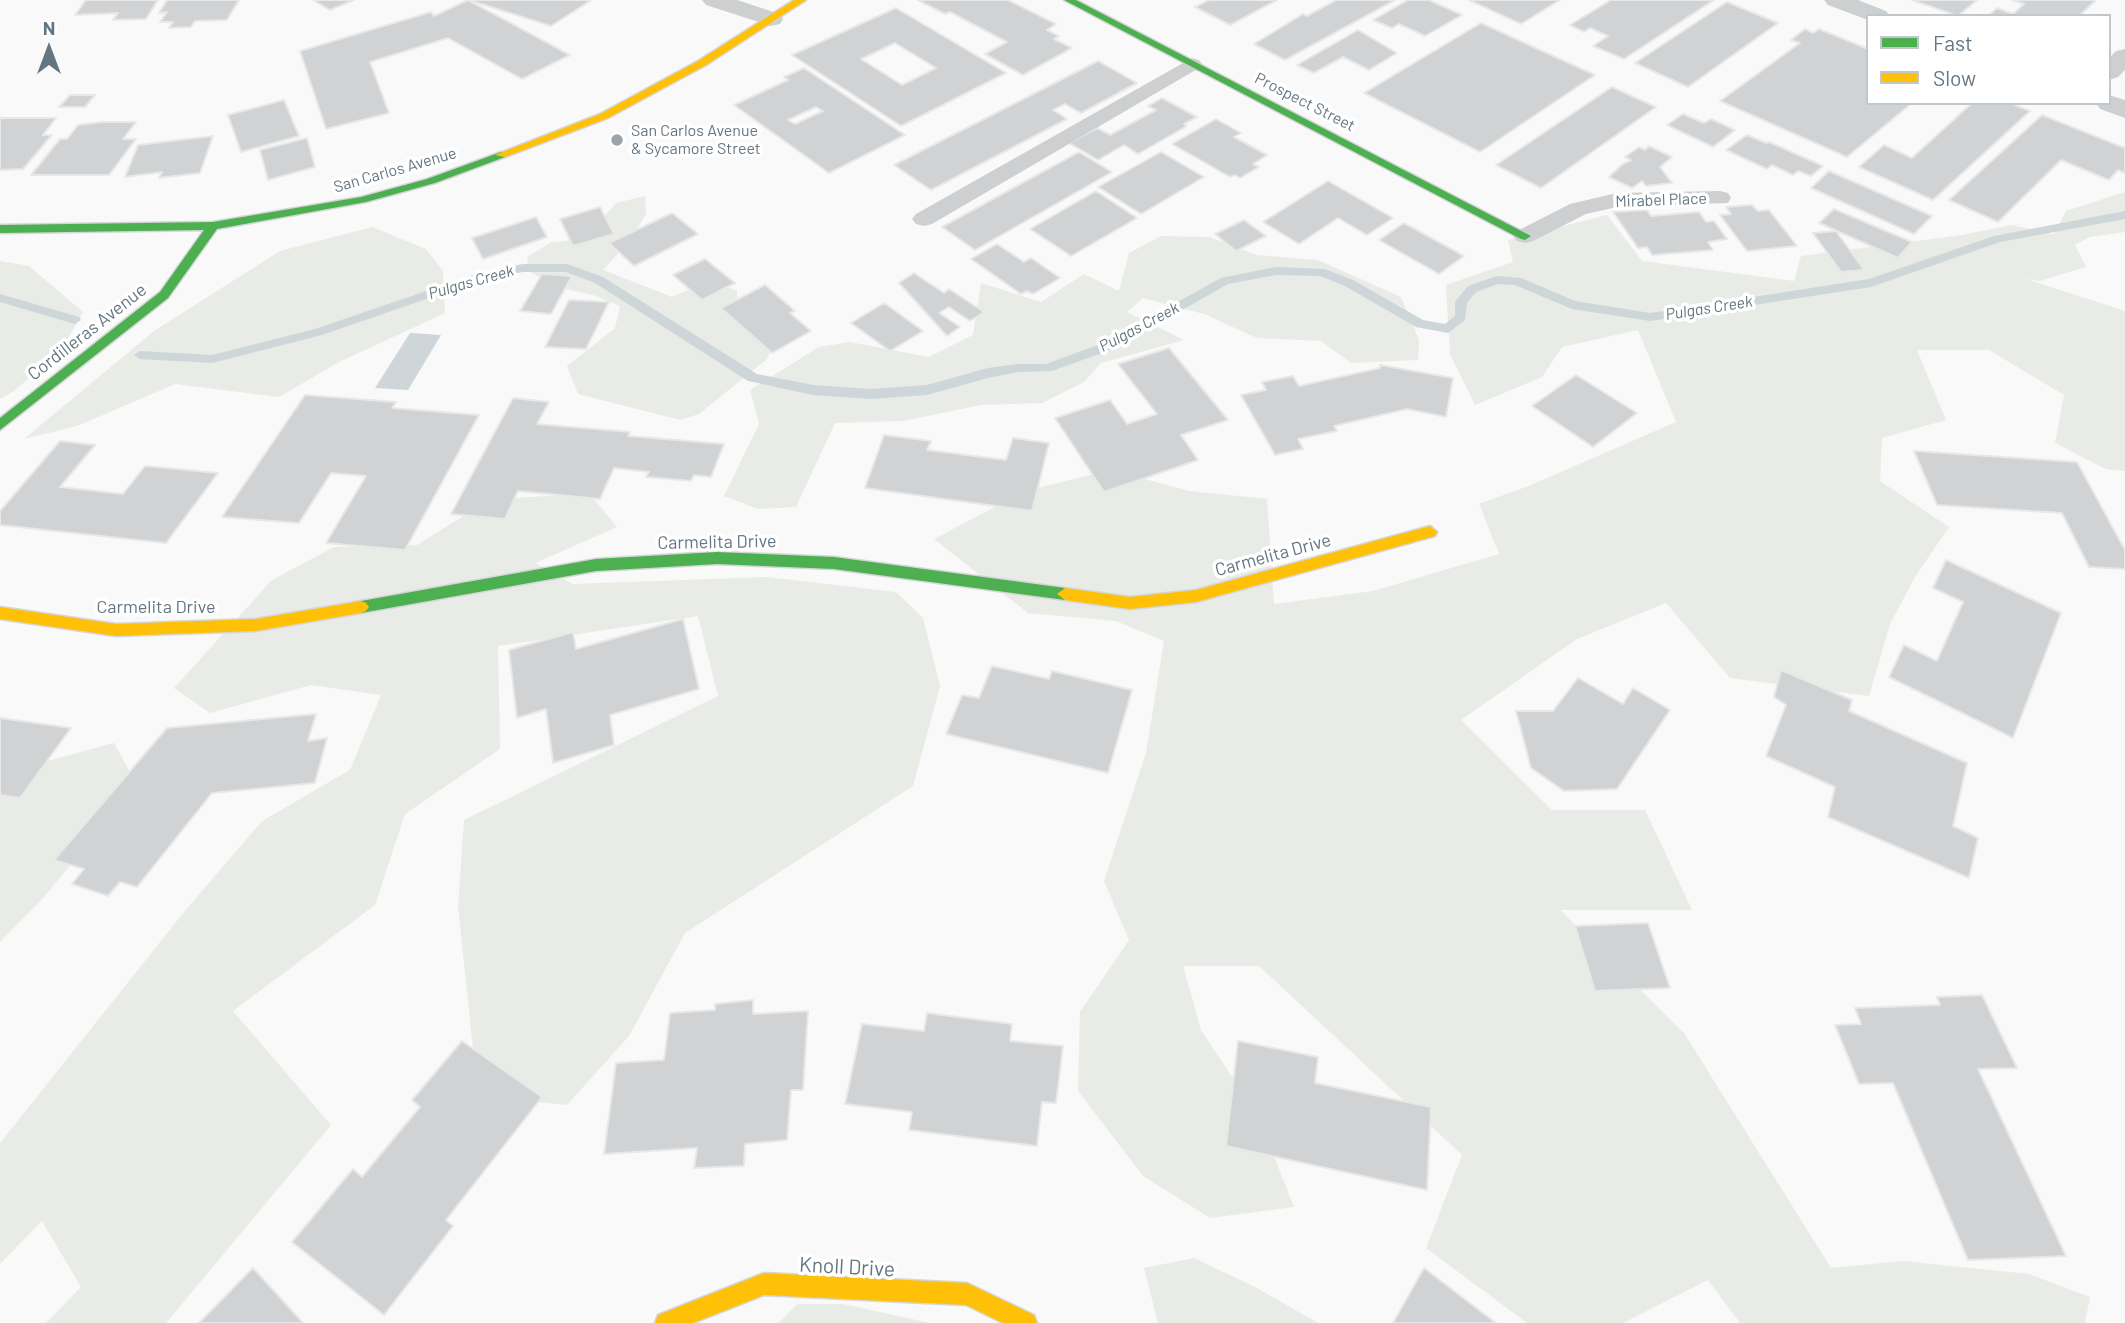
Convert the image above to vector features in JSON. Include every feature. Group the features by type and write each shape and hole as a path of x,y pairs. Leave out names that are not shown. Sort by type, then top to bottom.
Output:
{"street":[{"path":"714,0 771,19"},
{"name":"San Carlos Avenue","path":"0,229 213,226 302,212 431,181 604,116 702,63 801,0"},
{"name":"Prospect Street","path":"1069,0 1525,236"},
{"path":"1836,0 1873,14"},
{"path":"2111,70 2125,56"},
{"name":"Cordilleras Avenue","path":"0,425 164,295 195,256 213,226"},
{"name":"Carmelita Drive","path":"0,613 116,629 256,625 596,565 717,558 834,563 1130,603 1196,596 1430,532"},
{"name":"Knoll Drive","path":"666,1323 764,1284 967,1294 1026,1323"}],"lane":[{"path":"924,219 1192,64"},
{"name":"Mirabel Place","path":"1525,236 1578,209 1617,200 1720,198"}],"shaded area":[{"path":"2125,192 2125,232 2090,237 2075,245 2086,267 2040,281 2026,279 2125,311 2125,471 2106,469 2055,443 2064,395 1989,350 1917,350 1946,420 1882,438 1880,481 1949,527 1915,577 1890,624 1869,696 1730,678 1666,603 1577,639 1461,720 1552,810 1645,810 1692,910 1560,910 1684,1033 1831,1268 1903,1261 2029,1274 2090,1297 2085,1323 1740,1323 1708,1280 1623,1323 1527,1323 1426,1248 1462,1155 1259,966 1183,966 1201,1030 1258,1116 1294,1207 1210,1218 1143,1176 1078,1091 1080,1012 1129,940 1104,881 1146,753 1164,641 1116,621 1028,613 934,539 1025,491 1111,470 1189,491 1267,499 1274,604 1373,591 1499,554 1479,504 1531,485 1676,422 1638,330 1562,347 1542,377 1475,405 1450,354 1446,285 1513,262 1508,240 1607,215 1642,261 1794,281 1801,256 1962,235 2011,225 2054,234 2066,211"},
{"path":"645,196 646,214 627,244 603,270 672,297 711,280 737,291 738,314 776,339 767,359 699,414 680,420 578,394 567,366 615,328 620,306 593,295 556,287 529,271 527,257 552,242 584,239 616,203"},
{"path":"372,227 426,249 443,271 445,313 339,362 279,397 175,384 77,426 24,439 154,331 280,251"},
{"path":"1161,236 1209,237 1256,255 1318,260 1401,297 1419,340 1418,360 1351,363 1321,341 1257,338 1204,314 1143,298 1127,312 1184,340 1101,363 1084,382 1042,403 981,405 903,421 835,423 796,507 758,509 724,496 759,424 750,390 819,347 850,342 929,357 973,335 981,283 1041,302 1084,274 1119,291 1129,253"},
{"path":"0,261 29,266 83,312 62,349 14,391 0,399"},
{"path":"410,333 441,335 408,390 375,388"},
{"path":"589,493 617,527 535,563 573,584 767,577 896,592 923,618 940,686 913,786 685,933 629,1036 567,1105 478,1096 458,906 464,820 718,696 698,616 498,646 500,749 405,814 375,905 233,1011 331,1125 166,1323 46,1323 81,1287 42,1221 0,1264 0,1143 184,912 262,821 350,770 381,695 311,685 210,713 174,688 272,580 334,547 417,545 489,500"},
{"path":"114,743 137,785 44,897 0,942 0,770 29,766"},
{"path":"1194,1258 1255,1287 1318,1323 1158,1323 1144,1268"},
{"path":"797,1304 843,1304 930,1323 779,1323"}],"building":[{"path":"86,0 158,0 146,19 113,20 118,13 75,15"},
{"path":"167,0 239,0 227,20 195,21 191,27 169,28 173,22 160,22 167,12 159,13"},
{"path":"313,0 354,0 330,10"},
{"path":"468,0 570,55 522,79 448,38 370,62 389,113 326,129 300,51 431,12 434,16"},
{"path":"469,0 586,0 590,1 551,26"},
{"path":"918,0 1008,0 1056,24 1047,30 1059,36 1054,39 1072,48 1023,75 985,54 1007,42 950,12 945,14"},
{"path":"1209,0 1277,0 1230,25 1195,7"},
{"path":"1336,0 1395,0 1285,60 1254,44 1303,14 1307,16"},
{"path":"1408,0 1429,0 1462,15 1425,36 1399,24 1392,28 1373,20"},
{"path":"1469,0 1560,0 1521,24"},
{"path":"1611,0 1714,0 1624,59 1593,46 1608,36 1590,28 1584,32 1570,25"},
{"path":"1912,0 1977,0 1960,14 1952,14"},
{"path":"2012,0 2095,1 2081,14 2013,14 2024,4"},
{"path":"1727,2 1778,23 1688,87 1635,63"},
{"path":"896,8 1006,73 901,126 792,55","holes":["895,43 936,68 902,85 861,59"]},
{"path":"1997,8 2013,14 1990,14"},
{"path":"1481,23 1595,75 1480,152 1364,93"},
{"path":"1805,29 1813,33 1819,29 1866,48 1866,105 1910,105 1847,157 1720,101 1800,43 1791,40"},
{"path":"1358,30 1397,53 1369,70 1343,57 1314,73 1297,65"},
{"path":"1098,61 1137,83 1081,113 1065,104 1053,110 1067,119 931,190 894,165"},
{"path":"804,68 905,135 829,173 734,105 788,80 784,77","holes":["816,107 823,111 795,124 788,120"]},
{"path":"1612,87 1656,107 1541,188 1496,165"},
{"path":"70,95 95,95 85,107 59,107"},
{"path":"1162,98 1197,117 1184,124 1187,126 1138,154 1124,145 1098,160 1069,143 1097,128 1110,135 1156,110 1148,106"},
{"path":"284,100 299,136 241,152 228,115"},
{"path":"1970,105 2015,105 2030,111 1933,200 1859,167 1884,145 1912,158"},
{"path":"1683,114 1704,123 1711,119 1735,130 1713,147 1667,125"},
{"path":"2042,115 2125,148 2125,173 2118,170 2109,180 2061,160 1998,222 1949,200"},
{"path":"0,118 56,118 43,135 52,135 23,169 0,170"},
{"path":"1216,119 1241,133 1234,137 1267,155 1253,164 1259,167 1240,178 1235,175 1230,177 1172,144"},
{"path":"136,122 123,139 136,139 109,175 31,175 60,139 67,139 78,125"},
{"path":"1747,135 1823,166 1811,176 1798,171 1793,175 1772,165 1767,169 1726,150"},
{"path":"213,136 200,173 159,178 162,172 125,177 138,145"},
{"path":"307,138 315,167 268,180 260,150"},
{"path":"1649,146 1672,157 1660,167 1672,183 1646,186 1642,181 1632,188 1609,177 1631,160 1625,157 1639,147 1645,150"},
{"path":"1079,152 1112,172 975,250 942,227"},
{"path":"1161,152 1204,177 1141,214 1098,187"},
{"path":"1829,171 1932,216 1914,234 1811,188"},
{"path":"1328,181 1393,218 1367,235 1338,218 1299,244 1263,222"},
{"path":"1096,191 1137,218 1071,256 1030,229"},
{"path":"1752,205 1758,211 1769,210 1797,246 1747,251 1720,215 1731,214 1726,207"},
{"path":"600,207 614,234 573,246 560,219"},
{"path":"1834,209 1912,242 1898,258 1819,223"},
{"path":"1647,210 1651,216 1699,212 1706,222 1714,221 1727,239 1708,242 1713,250 1652,255 1647,247 1638,248 1613,212"},
{"path":"672,213 698,234 634,266 609,243"},
{"path":"536,217 547,237 483,259 472,238"},
{"path":"1244,220 1266,236 1236,251 1215,234"},
{"path":"1404,223 1464,256 1439,274 1379,240"},
{"path":"1836,231 1864,270 1841,272 1813,233"},
{"path":"997,244 1024,262 1031,258 1060,278 1033,294 1027,291 1021,294 971,259"},
{"path":"705,259 735,283 702,300 673,275"},
{"path":"914,273 944,293 949,289 984,312 970,321 949,307 939,313 960,327 947,336 899,283"},
{"path":"542,274 572,276 551,314 520,311"},
{"path":"765,285 795,311 790,313 811,331 772,353 721,308"},
{"path":"569,300 609,302 586,349 545,347"},
{"path":"884,303 923,331 890,351 851,323"},
{"path":"1169,348 1228,420 1181,435 1198,460 1104,492 1055,418 1110,400 1127,424 1157,414 1118,364"},
{"path":"1380,365 1453,378 1446,417 1407,409 1334,426 1337,431 1298,439 1303,449 1275,455 1241,395 1266,390 1262,382 1293,376 1299,386 1380,368"},
{"path":"1576,375 1637,413 1593,447 1532,406"},
{"path":"305,395 396,402 392,408 479,415 405,550 326,543 366,476 331,473 299,523 222,517"},
{"path":"513,398 549,402 537,424 630,432 628,436 724,444 711,477 694,475 691,481 646,477 649,472 614,468 600,499 518,491 505,519 451,514"},
{"path":"884,435 931,441 927,450 1006,460 1013,438 1049,443 1032,511 865,488"},
{"path":"60,441 95,445 60,487 123,494 145,466 218,473 166,543 0,525 0,511"},
{"path":"1914,451 2077,462 2125,550 2125,569 2089,567 2062,513 1937,505"},
{"path":"1946,560 2061,613 2013,738 1889,677 1904,645 1937,661 1963,602 1933,588"},
{"path":"683,619 699,689 610,715 614,745 553,763 546,709 517,718 509,650 573,632 576,649"},
{"path":"992,666 1049,679 1052,671 1132,690 1108,773 946,734 962,695 979,698"},
{"path":"1781,670 1852,700 1849,711 1967,763 1953,826 1978,838 1969,878 1828,817 1835,787 1766,756 1786,705 1774,697"},
{"path":"1578,678 1623,704 1633,688 1670,710 1617,789 1564,791 1531,768 1516,711 1553,711"},
{"path":"316,714 308,741 327,738 315,783 212,793 137,887 120,882 108,896 72,884 84,869 54,860 167,728"},
{"path":"0,718 71,728 20,798 0,795"},
{"path":"1648,923 1670,988 1595,991 1575,926"},
{"path":"1982,995 2017,1068 1978,1069 2066,1256 1968,1260 1893,1083 1859,1084 1835,1025 1861,1024 1855,1008 1940,1005 1937,997"},
{"path":"753,1000 753,1014 808,1011 803,1090 791,1090 787,1140 745,1144 744,1166 694,1168 697,1148 604,1154 616,1063 664,1060 670,1013 715,1010 715,1004"},
{"path":"927,1013 1012,1024 1010,1041 1063,1046 1056,1103 1042,1102 1037,1146 909,1130 912,1112 845,1104 862,1024 924,1031"},
{"path":"462,1041 542,1097 446,1220 453,1226 384,1315 292,1242 353,1169 362,1177 420,1107 412,1100"},
{"path":"1238,1041 1318,1057 1315,1083 1431,1107 1427,1190 1226,1146"},
{"path":"253,1268 303,1323 199,1323"},
{"path":"1424,1268 1496,1323 1393,1323"}],"waterway":[{"name":"Pulgas Creek","path":"140,355 212,359 318,332 479,277 523,268 567,268 599,280 753,378 813,390 871,394 927,390 988,373 1018,368 1047,368 1108,346 1225,281 1276,271 1321,272 1349,283 1420,324 1448,329 1461,317 1461,302 1472,289 1497,280 1517,281 1572,305 1650,317 1871,283 1998,239 2125,215"},
{"name":"Pulgas Creek","path":"0,298 75,320"}],"traffic: fast":[{"path":"1069,0 1525,236"},
{"path":"0,229 213,226 362,200 431,181 501,155"},
{"path":"0,425 164,295 213,226"},
{"path":"361,607 596,565 717,558 834,563 1065,594"}],"traffic: slow":[{"path":"501,155 604,116 702,63 801,0"},
{"path":"1065,594 1130,603 1196,596 1430,532"},
{"path":"0,613 116,630 256,625 361,607"},
{"path":"666,1323 764,1284 967,1294 1026,1323"}],"place":[{"name":"San Carlos Avenue & Sycamore Street","path":"617,140"}]}
